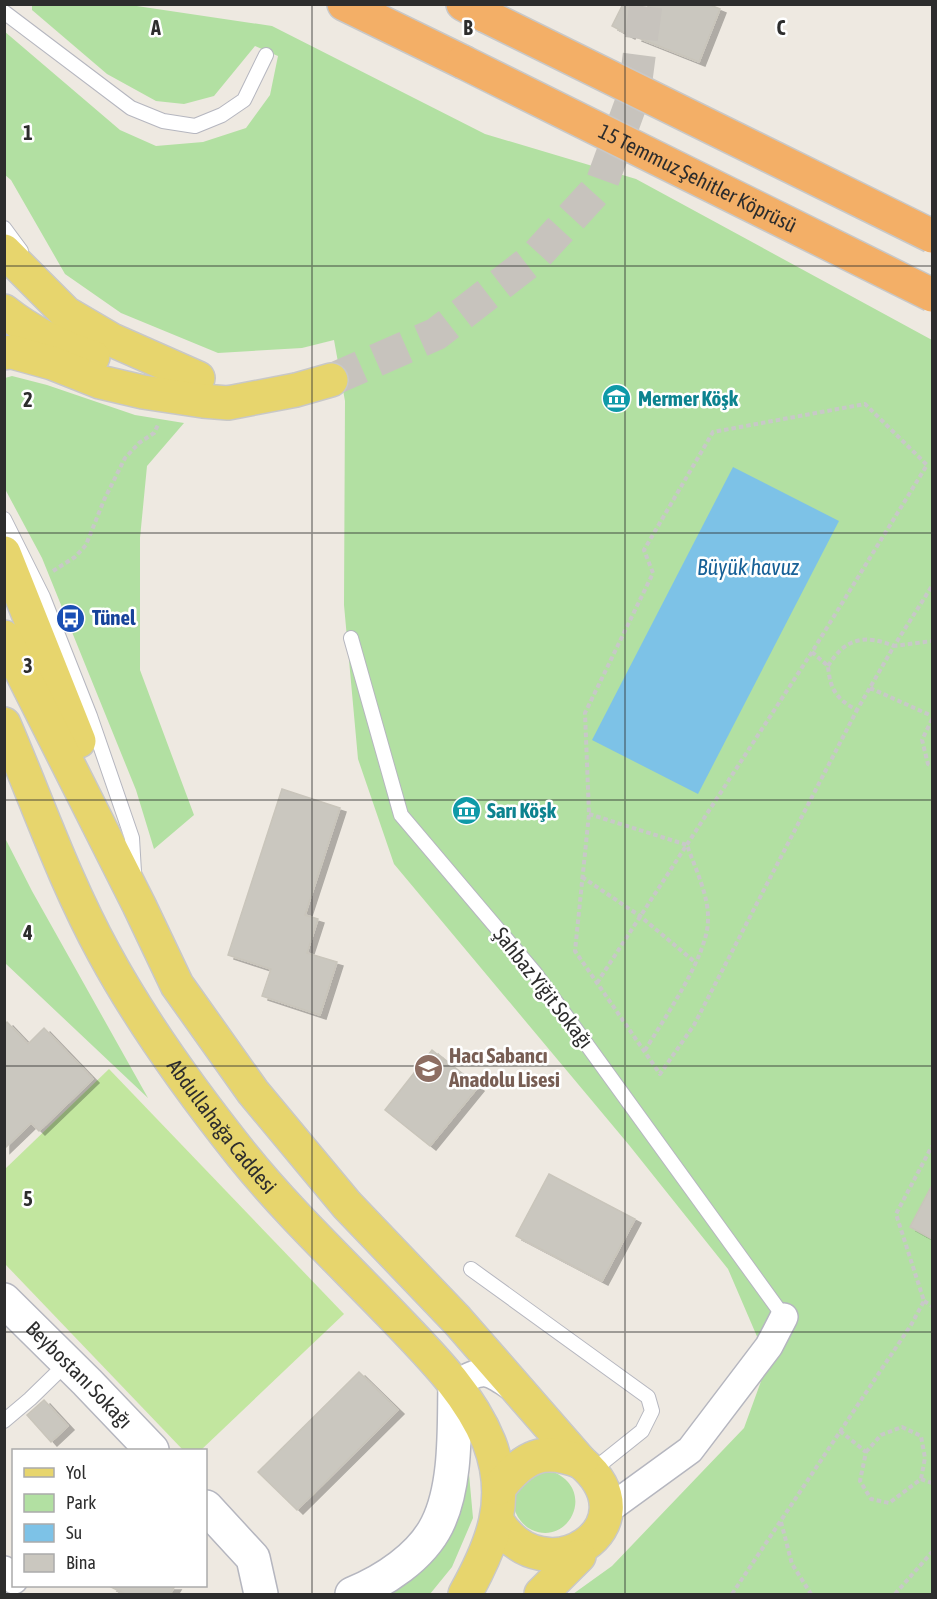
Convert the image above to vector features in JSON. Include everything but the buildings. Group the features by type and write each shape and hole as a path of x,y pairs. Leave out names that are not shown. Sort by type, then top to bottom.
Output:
{"highway":[{"name":"15 Temmuz Şehitler Köprüsü","path":"344,4 933,296"},
{"path":"475,10 933,236"}],"main road":[{"path":"4,251 66,313 192,388"},
{"path":"4,311 19,323 79,353 192,388"},
{"path":"4,353 12,352 52,363 100,382 143,392 192,388 296,390 332,380"},
{"path":"4,553 118,839 133,885"},
{"name":"Abdullahağa Caddesi","path":"4,637 133,885 177,985 253,1092 347,1205 457,1320 581,1461"},
{"name":"Abdullahağa Caddesi","path":"4,724 65,870 103,951 142,1020 243,1156 455,1384 471,1407 489,1441 499,1488"},
{"path":"4,763 42,814"},
{"path":"465,1594 490,1545 497,1521 499,1488 513,1470 528,1460 545,1454 564,1455 581,1461 601,1483 606,1511 603,1528 593,1544 541,1594"},
{"path":"497,1521 505,1536 516,1549 530,1558 547,1563 563,1562 579,1556"}],"street":[{"name":"Beybostanı Sokağı","path":"4,1300 151,1449"},
{"path":"606,1511 690,1449 769,1346 784,1317"},
{"path":"352,1594 378,1581 403,1564 421,1546 436,1525 447,1495 454,1440 455,1384 475,1373 492,1373 523,1395"},
{"path":"207,1508 253,1558 261,1594"}],"lane":[{"path":"11,4 9,16 131,108 163,121 195,126 222,115 244,100 266,55"},
{"path":"4,228 66,313"},
{"path":"4,519 35,581 90,716 132,838 133,885"},
{"name":"Şahbaz Yiğit Sokağı","path":"351,638 402,815 535,973 784,1317"},
{"path":"471,1269 648,1397 652,1411 642,1431 581,1461"},
{"path":"4,1421 67,1363"}],"path":[{"path":"35,581 67,563 82,551 90,539 104,500 125,458 139,443 154,433 162,416 192,388"},
{"path":"933,470 865,404 713,432 644,550 653,573 585,713 589,814 575,951 660,1074 694,1025 857,710 894,646 933,586"},
{"path":"597,983 812,652 927,465"},
{"path":"857,710 842,701 830,683 828,666 836,654 858,639 878,639 894,646 933,641"},
{"path":"812,652 828,666"},
{"path":"870,688 933,717 922,740 928,764 933,766"},
{"path":"589,814 687,845"},
{"path":"644,1052 701,953 708,921 705,898 687,845"},
{"path":"582,877 640,916 696,963"},
{"path":"933,1146 896,1214 924,1301 933,1306"},
{"path":"732,1594 911,1325 924,1301"},
{"path":"902,1426 921,1436 925,1458 921,1479 889,1503 871,1499 860,1481 866,1452 881,1436 902,1426"},
{"path":"840,1431 866,1452"},
{"path":"921,1479 933,1483"},
{"path":"781,1521 792,1564 811,1594"},
{"path":"895,1594 933,1552"}],"green space":[{"path":"32,5 130,5 272,26 485,134 636,179 932,340 932,1594 573,1594 612,1566 744,1428 768,1362 728,1269 629,1145 394,864 358,759 344,605 345,401 334,340 302,348 218,353 121,313 65,274 11,180 5,175 4,31 120,130 156,146 203,142 246,128 270,95 278,56 255,46 214,96 184,104 156,101 107,74 32,10"},
{"path":"12,376 47,385 135,415 184,423 147,466 140,538 140,670 194,815 154,849 136,790 42,558 5,489 5,378"},
{"path":"4,836 32,891 148,1098 5,963"},
{"path":"109,1069 344,1314 202,1449 182,1449 5,1264 5,1169"},
{"path":"468,1463 473,1518 452,1567 430,1594 382,1594"},
{"path":"548,1470 564,1478 572,1489 575,1500 573,1512 567,1523 558,1530 546,1533 532,1530 521,1522 514,1509 512,1495 518,1483"}],"water":[{"name":"Büyük havuz","path":"733,467 839,521 698,794 592,740"}],"tunnel":[{"path":"331,380 436,334 533,259 601,185 634,95 646,4"}],"place":[{"name":"Mermer Köşk","path":"617,399"},
{"name":"Tünel","path":"71,618"},
{"name":"Sarı Köşk","path":"466,811"},
{"name":"Hacı Sabancı Anadolu Lisesi","path":"428,1068"}]}
